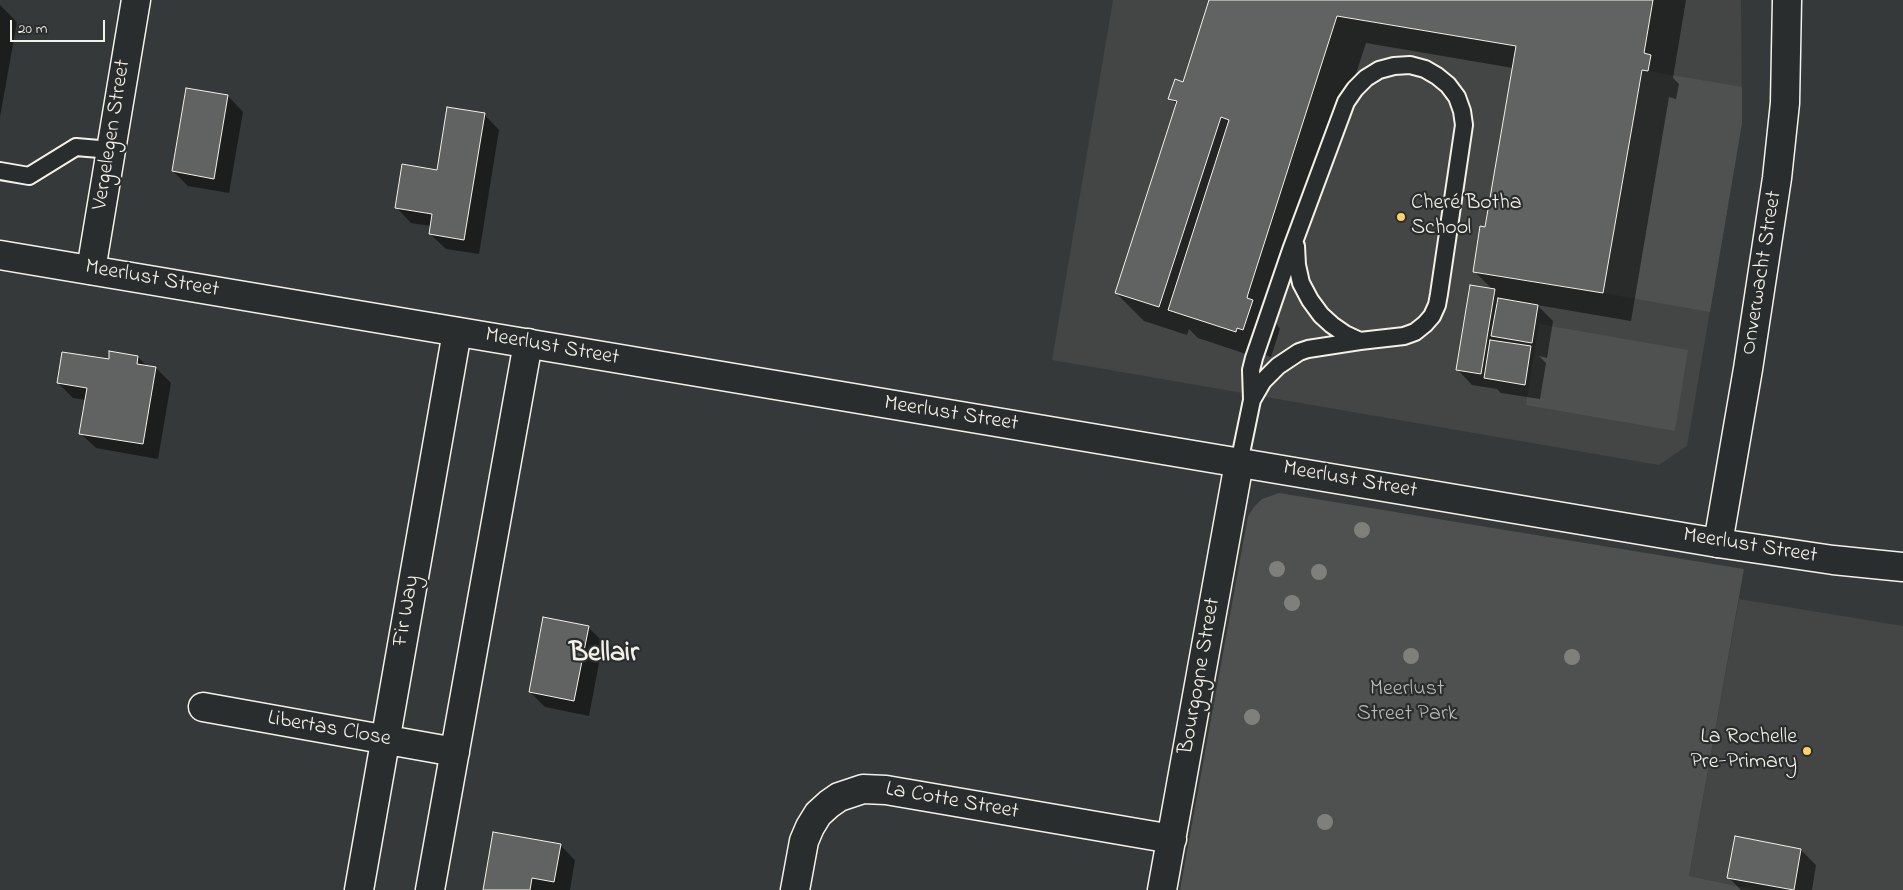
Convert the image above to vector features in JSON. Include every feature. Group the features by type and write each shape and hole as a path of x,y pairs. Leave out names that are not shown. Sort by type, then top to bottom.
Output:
{"street":[{"name":"Vergelegen Street","path":"91,270 136,0"},
{"name":"Onverwacht Street","path":"1718,543 1752,350 1778,178 1785,102 1787,0"},
{"name":"Meerlust Street","path":"0,255 1718,543 1833,560 1903,567"},
{"name":"Fir Way","path":"359,890 457,332"},
{"path":"430,890 528,343"},
{"name":"Bourgogne Street","path":"1162,890 1239,463"},
{"name":"Libertas Close","path":"203,707 455,752"},
{"name":"La Cotte Street","path":"795,890 804,842 818,814 839,797 862,789 886,790 1172,839"}],"lane":[{"path":"1239,463 1252,400 1254,358 1299,228 1346,102 1366,78 1379,70 1394,66 1410,65 1438,76 1457,97 1464,125 1437,305 1425,324 1404,336 1360,340 1308,349 1292,356 1278,366 1263,381 1252,400"},
{"path":"0,171 28,176 76,147 111,150"},
{"path":"1299,228 1296,247 1297,265 1301,283 1310,300 1321,315 1332,325 1345,334 1360,340"}],"shaded area":[{"name":"Cheré Botha School","path":"1113,0 1741,0 1742,123 1687,446 1659,465 1052,360"},
{"name":"La Rochelle Pre-Primary","path":"1739,599 1903,626 1903,890 1756,890 1689,876"}],"green space":[{"path":"1642,70 1742,87 1742,123 1710,312 1603,293"},
{"path":"1539,324 1688,350 1675,431 1526,405"},
{"name":"Meerlust Street Park","path":"1279,493 1744,569 1689,876 1756,890 1180,890 1248,516 1262,499"}],"building":[{"path":"1209,0 1653,0 1644,53 1651,55 1648,71 1642,70 1603,293 1473,272 1480,226 1485,227 1516,46 1337,16 1248,294 1247,298 1253,300 1243,330 1237,328 1236,332 1168,310 1229,120 1221,117 1159,307 1115,293 1177,101 1168,99 1175,79 1183,82"},
{"path":"186,88 228,95 214,179 172,171"},
{"path":"447,107 485,113 464,240 429,234 432,214 395,208 402,164 437,170"},
{"path":"1470,285 1495,289 1481,374 1456,370"},
{"path":"1498,298 1538,305 1532,343 1491,336"},
{"path":"1490,340 1531,346 1525,385 1484,378"},
{"path":"109,351 138,356 137,364 156,367 143,444 79,434 87,388 57,383 62,352 109,359"},
{"path":"543,617 589,626 574,701 529,692"},
{"path":"493,832 561,844 554,882 532,878 530,890 483,890"},
{"path":"1735,836 1801,849 1794,890 1727,878"}],"place":[{"name":"Cheré Botha School","path":"1401,217"},
{"name":"La Rochelle Pre-Primary","path":"1807,751"}],"district":[{"name":"Bellair","path":"604,655"}]}
